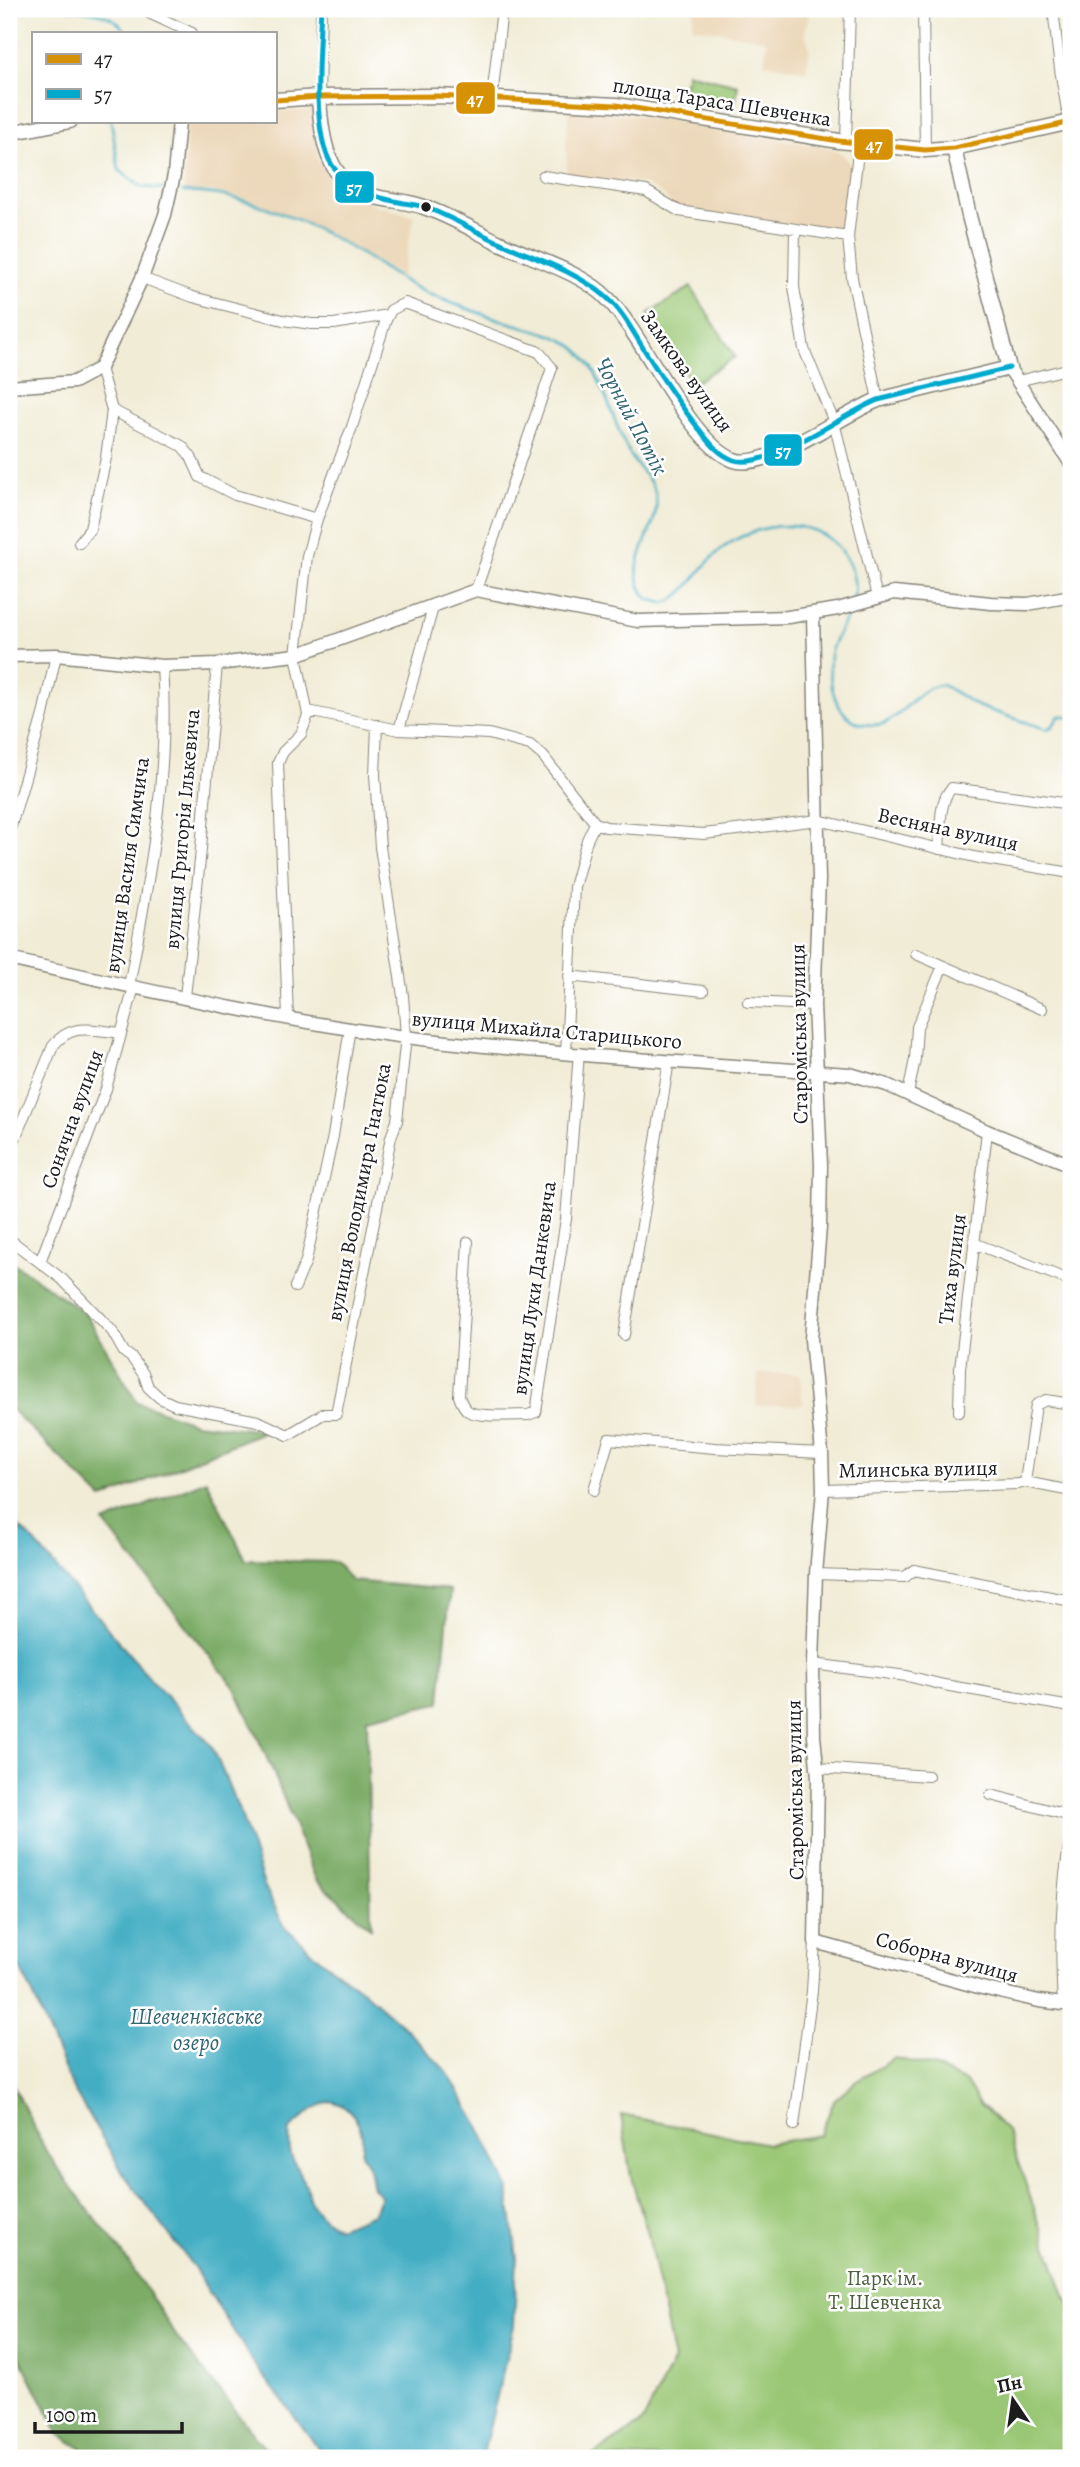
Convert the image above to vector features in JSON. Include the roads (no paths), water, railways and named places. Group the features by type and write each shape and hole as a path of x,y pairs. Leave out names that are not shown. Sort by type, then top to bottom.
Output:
{"main road":[{"name":"площа Тараса Шевченка","path":"276,100 437,96 628,106 852,143 925,149 954,148 1070,122"},
{"name":"Замкова вулиця","path":"319,97 321,135 327,157 351,186 368,195 422,206 573,275 606,296 627,322 677,401 697,427 714,448 734,460 748,462 765,459 878,400 1009,368"},
{"path":"9,133 65,122"},
{"path":"954,148 1009,368"}],"street":[{"path":"141,9 190,32"},
{"path":"319,97 321,9"},
{"path":"492,98 502,9"},
{"path":"850,9 852,143 848,237 852,278 878,400"},
{"path":"923,9 925,149"},
{"path":"1053,9 1070,122"},
{"path":"9,387 74,383 100,368 142,278 170,200 179,122"},
{"path":"543,176 646,191 679,211 848,237"},
{"path":"795,229 794,287 804,349 834,422 877,597"},
{"path":"142,278 192,297 283,320 334,324 388,315"},
{"path":"288,1017 278,763 283,752 301,734 307,720 308,711 296,655 305,565 317,519 352,427 388,315 393,308 405,303 538,352 552,368 476,590"},
{"path":"79,543 90,529 95,512 112,410 100,368"},
{"path":"1009,368 1071,464"},
{"path":"1018,381 1071,368"},
{"path":"112,410 182,446 191,457 200,477 235,495 317,519"},
{"path":"9,656 57,655 162,666 217,664 296,655 476,590 638,621 788,617 838,609 894,593 1028,604 1071,596"},
{"path":"399,730 435,604"},
{"name":"Староміська вулиця","path":"794,2125 812,1991 815,1942 818,1768 814,1736 813,1664 816,1574 823,1490 811,1339 820,1227 821,1165 814,1005 819,880 813,614"},
{"path":"9,833 43,715 57,655"},
{"name":"вулиця Григорія Ількевича","path":"185,997 217,664"},
{"name":"вулиця Василя Симчича","path":"132,987 159,798 164,738 162,666"},
{"path":"308,711 399,730 489,734 530,746 543,756 595,823 617,828 691,834 738,831 818,820"},
{"name":"вулиця Володимира Гнатюка","path":"40,1262 62,1279 112,1331 124,1352 144,1375 148,1387 160,1398 175,1405 258,1421 288,1435 323,1414 336,1414 391,1137 397,1121 407,1036 380,847 375,775 377,725"},
{"path":"939,849 944,801 952,788 1071,804"},
{"name":"Весняна вулиця","path":"818,820 979,858 1071,873"},
{"name":"вулиця Луки Данкевича","path":"468,1242 459,1396 466,1410 475,1414 528,1415 536,1412 566,1219 573,1053 569,975 574,887 587,839 595,823"},
{"path":"916,954 1042,1009"},
{"name":"вулиця Михайла Старицького","path":"9,959 132,987 288,1017 407,1036 573,1053 858,1076 878,1081 986,1131 1071,1165"},
{"path":"908,1094 915,1059 916,1030 943,966"},
{"path":"569,975 703,991"},
{"name":"Сонячна вулиця","path":"40,1262 106,1089 119,1048 132,987"},
{"path":"748,1002 814,1005"},
{"path":"295,1287 306,1261 330,1149 350,1028"},
{"path":"9,1153 53,1046 61,1035 73,1030 121,1033"},
{"path":"624,1335 669,1061"},
{"name":"Тиха вулиця","path":"959,1412 960,1369 976,1244 986,1131"},
{"path":"9,1239 40,1262"},
{"path":"976,1244 1071,1281"},
{"name":"Млинська вулиця","path":"823,1490 1009,1486 1025,1482 1036,1405 1046,1400 1071,1404"},
{"path":"594,1490 609,1439 822,1453"},
{"path":"1025,1482 1071,1491"},
{"path":"816,1574 905,1577 914,1570 1071,1601"},
{"path":"813,1664 907,1676 1071,1707"},
{"path":"818,1768 929,1776"},
{"path":"991,1795 1071,1816"},
{"path":"1067,2004 1061,1936 1064,1874 1071,1835"},
{"name":"Соборна вулиця","path":"815,1942 982,1988 1067,2004"}],"water":[{"name":"Шевченківське озеро","path":"9,1518 32,1539 151,1680 212,1746 241,1815 264,1885 284,1926 322,1961 363,1991 402,2025 447,2072 479,2126 508,2188 517,2258 514,2326 482,2458 326,2458 253,2362 192,2265 125,2176 73,2089 31,1990 9,1948","holes":["331,2101 347,2108 357,2121 362,2136 361,2153 369,2168 373,2188 381,2196 373,2214 338,2228 322,2217 310,2201 306,2185 292,2159 289,2139 290,2129 314,2108"]}],"waterway":[{"name":"Чорний Потік","path":"69,9 109,17 122,26 125,32"},
{"name":"Чорний Потік","path":"111,122 119,170 141,187 163,189"},
{"name":"Чорний Потік","path":"183,192 230,197 276,211 320,230 420,290 467,309 553,335 578,350 595,372 632,458 654,489 654,517 637,571 640,585 648,599 663,603 671,601 684,591 716,554 743,536 777,526 794,526 825,536 838,547 852,572 855,586 853,602"},
{"name":"Чорний Потік","path":"849,611 830,656 830,677 839,706 853,720 869,725 885,723 926,690 943,685 977,706 1046,729 1052,727 1059,716 1071,719"}],"park label":[{"name":"Парк ім. Т. Шевченка","path":"885,2290"}]}
